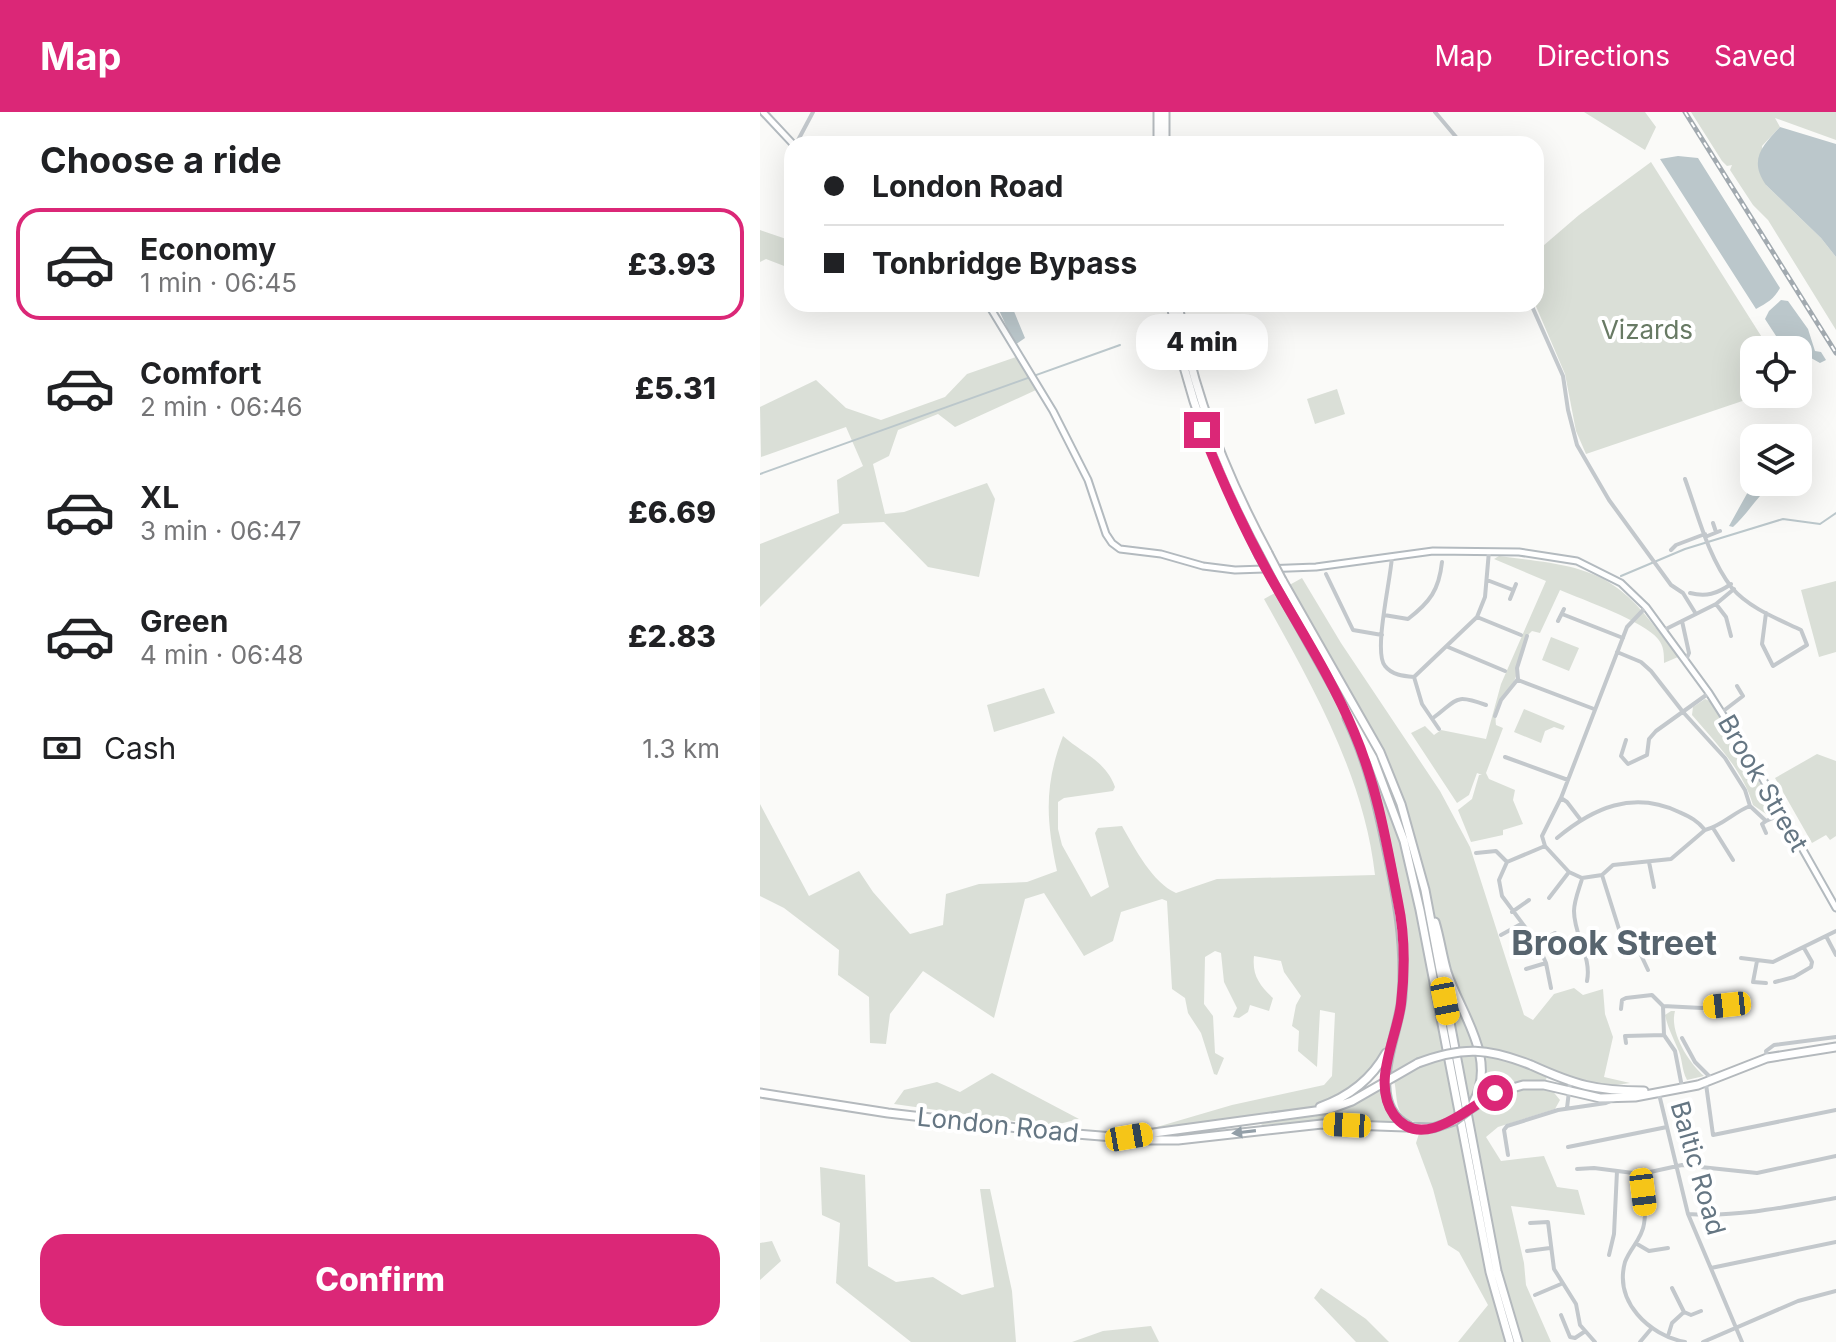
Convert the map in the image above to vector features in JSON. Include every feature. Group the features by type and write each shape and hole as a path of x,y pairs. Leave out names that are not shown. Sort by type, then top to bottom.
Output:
{"highway":[{"path":"1158,112 1158,136"},
{"path":"1165,112 1165,136"},
{"path":"1173,312 1183,366 1202,430 1263,554 1373,758 1404,841 1490,1272 1510,1342"},
{"path":"1180,312 1194,375 1217,446 1263,554"},
{"path":"1278,581 1380,752 1401,804 1447,971 1482,1058 1479,1099"},
{"path":"1321,663 1354,732 1365,763 1378,804 1399,907 1404,972 1399,1017 1385,1069 1389,1105 1397,1118 1415,1129"},
{"path":"1425,890 1497,1271 1518,1342"},
{"path":"1303,1113 1339,1100 1358,1087 1378,1067 1393,1041"},
{"path":"1129,1137 1341,1105 1418,1063 1448,1053 1471,1050 1495,1052 1531,1065 1588,1097 1616,1099 1709,1080 1767,1058 1836,1047"},
{"path":"1389,1105 1390,1089 1396,1076"},
{"path":"1479,1099 1523,1085 1601,1091 1658,1091"},
{"name":"London Road","path":"760,1093 888,1113 1052,1132 1178,1140 1322,1124 1433,1128 1454,1121 1479,1099"}],"street":[{"path":"763,112 786,136"},
{"path":"799,136 813,112"},
{"path":"1435,112 1455,136"},
{"name":"Brook Street","path":"992,312 1053,411 1085,472 1106,534 1115,547 1235,570 1316,567 1458,550 1548,555 1577,561 1621,583 1646,607 1722,712 1836,908"},
{"path":"1535,312 1563,376 1577,445 1609,500 1671,585 1683,593 1696,614"},
{"path":"1685,479 1720,570 1732,587 1766,613 1801,630 1807,645 1773,666"},
{"path":"1671,550 1676,545 1718,532 1713,523"},
{"path":"1670,538 1676,545"},
{"path":"1392,556 1380,649 1384,666 1398,676 1414,677 1477,617 1485,597 1489,551"},
{"path":"1384,615 1408,619 1415,613 1439,586 1441,565 1433,566"},
{"path":"1326,574 1353,630 1382,635"},
{"path":"1487,580 1514,587 1510,599"},
{"path":"1690,593 1707,595 1732,587"},
{"path":"1664,630 1716,604 1732,587"},
{"path":"1716,604 1726,617 1731,636"},
{"path":"1646,607 1627,627 1561,798 1542,836 1545,846 1569,872 1582,878 1602,875 1613,865 1671,859 1705,830 1750,806"},
{"path":"1558,621 1563,612 1623,638"},
{"path":"1766,613 1762,644 1777,672"},
{"path":"1477,617 1524,636 1517,668 1518,679 1501,700 1495,716"},
{"path":"1682,621 1689,653 1686,660"},
{"path":"1448,647 1505,671"},
{"path":"1617,652 1641,662 1651,671 1725,758 1745,790 1750,806 1766,821"},
{"path":"1414,677 1422,704 1439,729"},
{"path":"1518,679 1594,709"},
{"path":"1722,712 1743,696 1737,686"},
{"path":"1626,740 1621,756 1629,766 1647,755 1649,739 1709,693"},
{"path":"1433,718 1454,699 1462,697 1486,705"},
{"path":"1505,757 1568,780"},
{"path":"1561,798 1580,819"},
{"path":"1557,838 1580,819 1620,803 1645,802 1666,806 1697,820 1705,830"},
{"path":"1766,833 1762,824 1782,814"},
{"path":"1713,828 1733,860"},
{"path":"1545,846 1507,862 1499,880 1502,896 1537,943 1546,963 1551,988"},
{"path":"1476,853 1496,851 1507,862"},
{"path":"1649,862 1654,887"},
{"path":"1549,898 1569,872"},
{"path":"1602,875 1619,929 1633,938 1648,970"},
{"path":"1582,878 1573,909 1590,969 1587,981"},
{"path":"1512,912 1529,900"},
{"path":"1501,935 1521,924"},
{"path":"1741,958 1773,962 1836,931"},
{"path":"1537,943 1555,933"},
{"path":"1826,936 1836,955"},
{"path":"1775,982 1794,977 1811,967 1812,962 1804,948"},
{"path":"1757,961 1753,982 1766,983"},
{"path":"1526,969 1546,963"},
{"path":"1621,1009 1622,1000 1626,998 1652,995 1663,1006 1664,1035 1675,1051 1682,1087"},
{"path":"1663,1006 1702,1008 1729,1005"},
{"path":"1626,1043 1625,1036 1664,1035"},
{"path":"1767,1058 1767,1048 1774,1045 1836,1037"},
{"path":"1682,1038 1709,1080 1713,1135 1836,1110"},
{"path":"1567,1108 1568,1087"},
{"name":"Baltic Road","path":"1658,1091 1688,1214 1742,1342"},
{"path":"1508,1155 1506,1127 1567,1108 1616,1099"},
{"path":"1568,1147 1667,1127"},
{"path":"1577,1169 1641,1174 1676,1165 1757,1173 1836,1156"},
{"path":"1609,1255 1614,1234 1617,1171"},
{"path":"1641,1174 1645,1217 1637,1244 1626,1260 1624,1287 1634,1311 1651,1329 1685,1342"},
{"path":"1688,1214 1723,1216 1760,1213 1836,1198"},
{"path":"1530,1223 1550,1221 1554,1269 1576,1304 1584,1332 1595,1342"},
{"path":"1711,1268 1836,1242"},
{"path":"1637,1244 1649,1251 1668,1248"},
{"path":"1603,1247 1610,1248"},
{"path":"1527,1251 1550,1248"},
{"path":"1535,1295 1561,1284"},
{"path":"1672,1288 1684,1312 1691,1315 1701,1311"},
{"path":"1703,1342 1798,1301 1836,1291"},
{"path":"1660,1341 1684,1312"},
{"path":"1561,1315 1570,1337 1575,1338 1584,1332"},
{"path":"1640,1342 1651,1329"}],"green space":[{"path":"1584,112 1645,112 1656,127 1645,150"},
{"path":"1691,112 1836,112 1836,140 1775,118 1780,127 1762,146 1766,185 1821,238 1836,257 1836,330 1768,220 1753,205 1730,170 1732,165 1727,166 1722,161"},
{"name":"Vizards","path":"1651,162 1761,336 1740,336 1740,402 1586,454 1576,431 1565,374 1538,312 1544,312 1544,245"},
{"path":"760,230 784,238 784,266 766,259 760,262"},
{"path":"1016,357 1036,390 955,427 938,414 898,430 889,456 873,464 885,514 904,512 987,483 995,499 979,577 928,567 884,522 843,524 760,607 760,544 839,513 837,480 863,466 846,427 761,457 760,407 816,380 846,408 881,420 945,397 967,374"},
{"path":"1337,389 1345,414 1315,424 1307,399"},
{"path":"1499,556 1562,565 1607,581 1636,605 1678,657 1664,663 1661,644 1651,632 1627,618 1560,590 1540,633 1532,631 1527,636 1515,679 1497,712 1496,725 1503,728 1486,773 1489,779 1515,790 1513,800 1523,824 1503,830 1503,835 1471,842 1458,810 1472,799 1479,775 1482,775 1477,773 1469,795 1457,803 1411,733 1425,726 1434,735 1441,730 1486,739 1501,684 1546,581 1494,559"},
{"path":"1302,578 1341,643 1440,791 1470,847 1524,1015 1533,1020 1554,994 1574,988 1583,995 1603,989 1605,1014 1613,1037 1604,1077 1630,1083 1602,1087 1586,1085 1547,1069 1546,1083 1560,1100 1555,1109 1498,1127 1486,1137 1501,1161 1544,1156 1557,1187 1578,1190 1585,1215 1511,1206 1526,1285 1551,1342 1458,1342 1488,1305 1459,1252 1448,1245 1433,1189 1416,1143 1422,1124 1402,1115 1395,1083 1383,1055 1351,1087 1310,1109 1150,1129 1232,1105 1324,1085 1332,1076 1335,1013 1320,1010 1317,1067 1298,1051 1299,1031 1292,1026 1301,996 1284,972 1281,961 1254,956 1258,979 1273,998 1269,1011 1250,1005 1248,1012 1239,1018 1233,1017 1237,1008 1224,982 1221,953 1215,951 1205,957 1204,1004 1213,1016 1215,1053 1224,1058 1217,1075 1214,1074 1201,1033 1188,1013 1185,998 1172,989 1167,901 1162,899 1121,912 1113,941 1084,956 1044,893 1025,899 994,1018 923,971 890,1014 886,1044 870,1043 869,997 838,975 839,950 784,908 760,896 760,804 809,896 859,871 910,934 943,925 946,894 979,884 1027,882 1057,871 1049,803 1052,771 1063,736 1100,764 1115,787 1113,791 1064,798 1058,802 1058,829 1062,845 1091,897 1109,887 1095,833 1098,828 1122,826 1152,873 1176,893 1217,879 1375,875 1360,802 1348,767 1300,664 1264,599"},
{"path":"1836,581 1836,652 1819,657 1801,590"},
{"path":"1551,637 1579,648 1569,671 1542,660"},
{"path":"1044,688 1055,713 994,732 987,705"},
{"path":"1705,699 1712,702 1775,809 1773,815 1769,816 1753,805 1735,768 1692,715 1693,707"},
{"path":"1524,709 1565,726 1563,730 1554,727 1545,731 1541,743 1514,732"},
{"path":"1817,754 1836,761 1836,836 1830,840 1826,835 1812,843 1775,778"},
{"path":"1675,1011 1675,1028 1682,1046 1704,1076 1687,1080 1665,1015"},
{"path":"992,1073 1079,1119 1051,1126 894,1104 904,1090 937,1082 960,1092"},
{"path":"1384,1085 1387,1109 1402,1125 1335,1120 1261,1125 1305,1116"},
{"path":"820,1167 865,1175 868,1266 896,1282 933,1277 962,1295 994,1287 980,1189 990,1189 1012,1291 1016,1342 911,1342 836,1283 840,1223 822,1215"},
{"path":"772,1241 781,1261 760,1280 760,1243"},
{"path":"1321,1288 1366,1319 1389,1342 1356,1342 1314,1298"},
{"path":"1151,1326 1159,1342 1072,1342 1103,1331"}],"shaded area":[{"path":"1780,127 1836,144 1836,257 1821,238 1766,185 1761,176 1758,168 1760,153"},
{"path":"1678,156 1698,158 1780,288 1770,300 1756,309 1660,159"},
{"path":"1781,300 1788,301 1810,336 1776,336 1765,319"},
{"path":"1000,312 1014,312 1025,338 1015,345"},
{"path":"1812,342 1815,351 1821,352 1826,360 1820,363 1812,359"},
{"path":"1746,496 1760,496 1733,527 1729,526"}],"waterway":[{"path":"760,474 1120,345"},
{"path":"1621,576 1685,549 1783,519 1820,524 1836,513"}],"railway":[{"path":"1685,112 1836,353"}],"district":[{"name":"Brook Street","path":"1614,943"}],"route":[{"path":"1202,430 1259,555 1321,663 1354,732 1374,789 1403,937 1404,972 1399,1017 1385,1069 1391,1109 1402,1123 1415,1129 1433,1128 1461,1117 1495,1093"}]}
